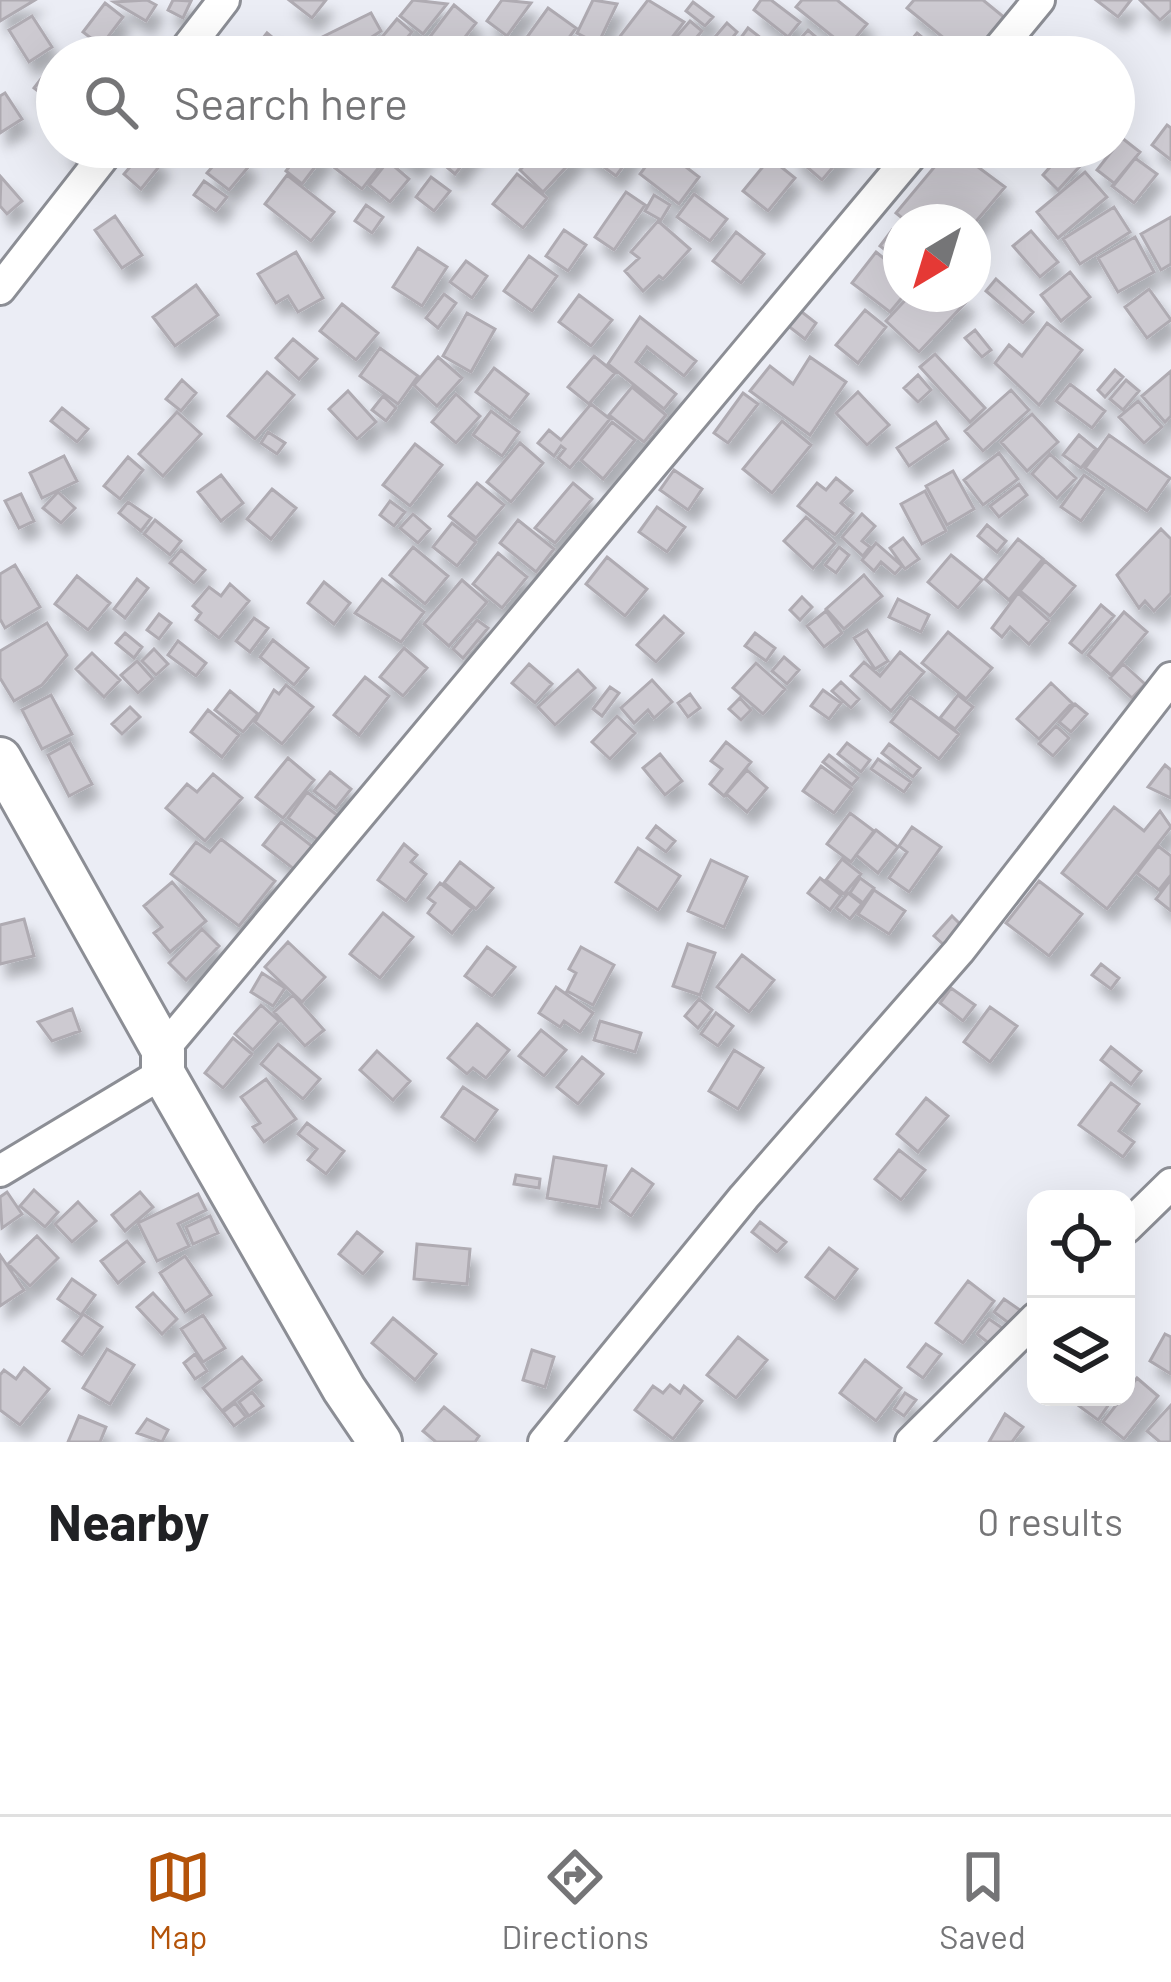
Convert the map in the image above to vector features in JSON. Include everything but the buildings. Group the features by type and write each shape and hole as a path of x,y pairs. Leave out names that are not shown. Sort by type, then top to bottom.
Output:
{"street":[{"path":"197,36 224,0"},
{"path":"1009,36 1039,0"},
{"path":"0,289 95,168"},
{"path":"0,1171 163,1062 901,168"},
{"path":"544,1442 744,1196 959,952 1171,678"},
{"path":"0,759 344,1389 380,1442"},
{"path":"1135,1219 1171,1184"},
{"path":"911,1442 1027,1327"}]}
